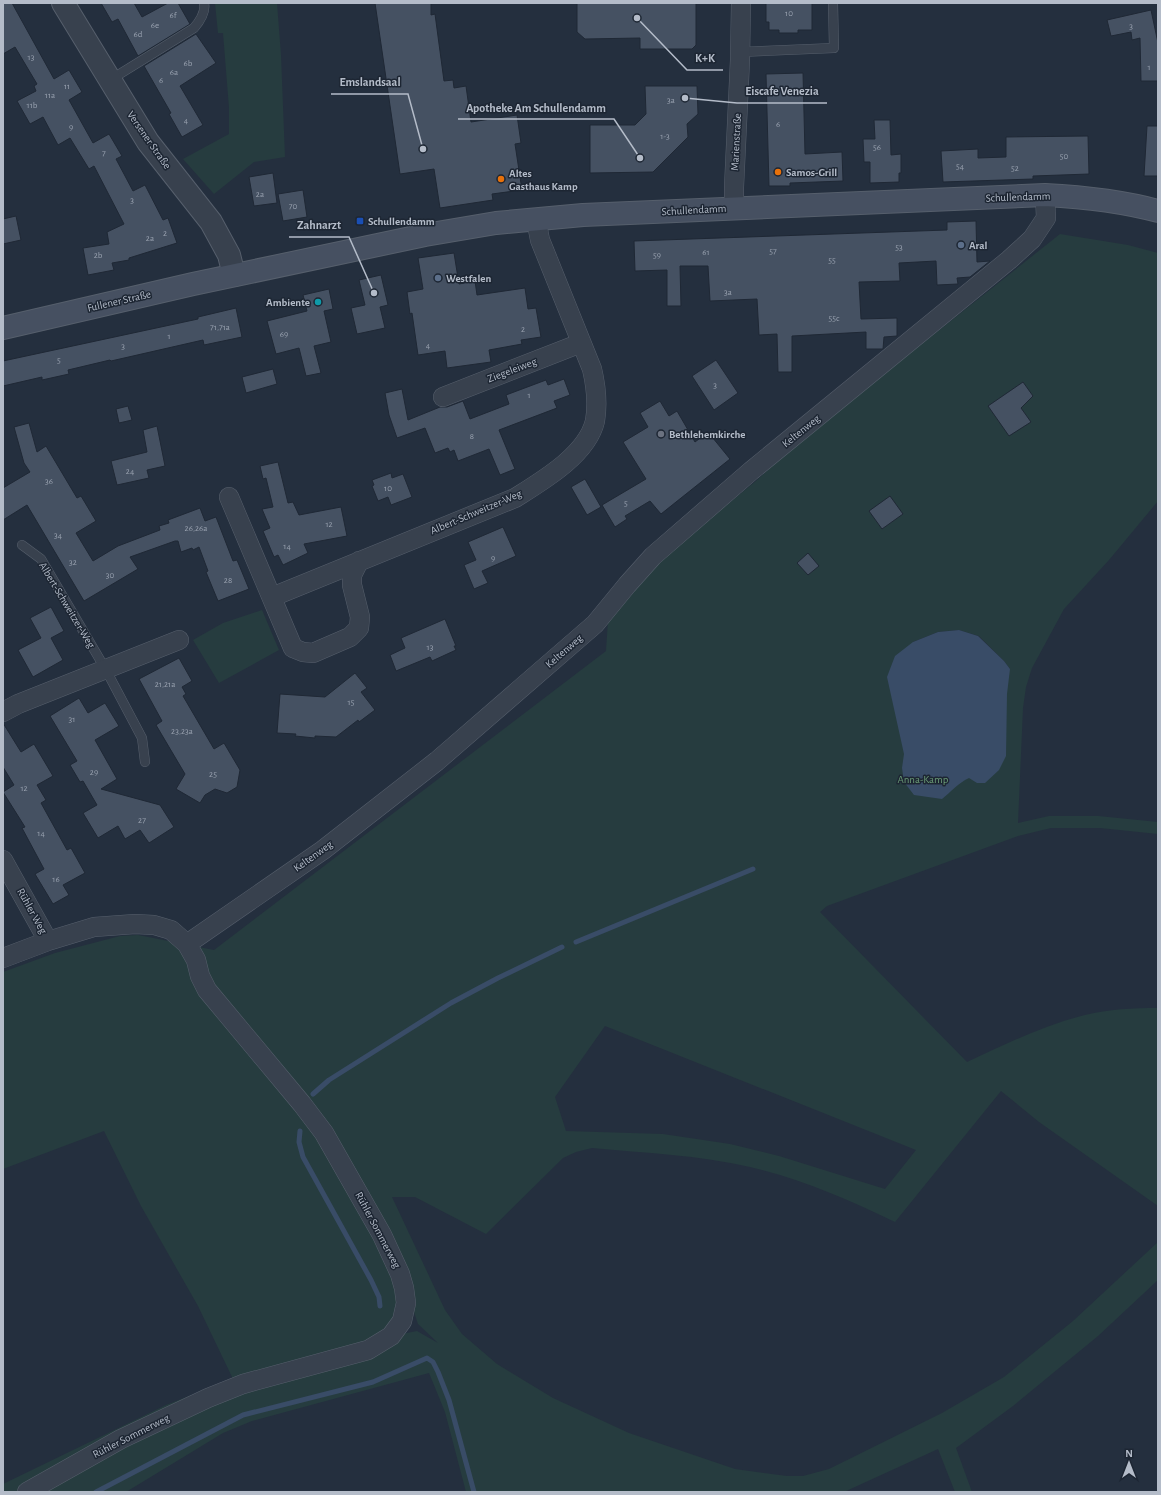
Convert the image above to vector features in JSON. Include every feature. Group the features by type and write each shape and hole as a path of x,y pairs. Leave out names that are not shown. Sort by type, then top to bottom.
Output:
{"main road":[{"name":"Schullendamm","path":"234,275 425,235 496,223 583,215 1045,195 1085,197 1128,204 1158,211"},
{"name":"Fullener Straße","path":"3,328 234,275"}],"street":[{"name":"Versener Straße","path":"63,3 148,142 211,222 229,255 234,275"},
{"name":"Marienstraße","path":"734,208 741,3"},
{"name":"Keltenweg","path":"187,944 323,850 437,761 596,624 627,585 654,556 751,471 1009,260 1032,239 1046,218 1045,195"},
{"name":"Albert-Schweitzer-Weg","path":"272,597 515,498 543,481 575,454 586,441 594,422 597,404 596,388 592,369 540,240 536,219"},
{"name":"Ziegeleiweg","path":"442,397 581,343"},
{"path":"229,497 293,648 303,652 313,653 350,637 359,628 360,617 352,585 352,575 359,561"},
{"path":"3,712 18,704 179,640"},
{"name":"Rühler Weg","path":"3,860 48,941"},
{"path":"3,958 48,941 94,927 135,924 154,925 171,930 187,944"},
{"name":"Rühler Sommerweg","path":"27,1492 121,1439 208,1398 244,1384 368,1350 391,1336 402,1321 406,1304 404,1288 400,1274 382,1234 324,1133 302,1104 207,990 200,976 196,960 187,944"}],"lane":[{"path":"109,80 194,28 200,21 204,3"},
{"path":"740,52 834,48 833,3"},
{"name":"Albert-Schweitzer-Weg","path":"22,545 41,559 106,670 142,738 145,762"}],"green space":[{"path":"215,3 277,3 281,55 285,157 254,162 214,194 183,159 229,134 229,108 223,33 218,33"},
{"name":"Anna-Kamp","path":"1060,234 1128,245 1158,253 1158,501 1109,560 1064,609 1032,668 1026,687 1023,708 1018,823 1049,816 1098,816 1158,822 1158,834 1100,828 1051,828 1018,836 827,906 820,912 967,1062 1025,1036 1070,1019 1112,1010 1158,1008 1158,1206 1039,1122 1001,1091 895,1222 824,1190 788,1177 750,1167 692,1157 592,1148 576,1152 563,1158 486,1234 415,1197 392,1197 445,1310 462,1334 497,1364 553,1398 629,1433 735,1469 787,1476 803,1476 829,1469 942,1413 1004,1377 1073,1321 1158,1242 1158,1280 1098,1336 1013,1406 956,1448 972,1492 955,1492 938,1449 844,1492 466,1492 445,1412 429,1373 252,1421 223,1433 126,1492 3,1492 3,1484 166,1405 233,1379 198,1306 141,1206 104,1131 3,1169 3,972 55,953 120,936 138,935 214,950 606,651 608,621 660,559 756,481 797,443","holes":["959,630 979,636 1010,669 913,642 938,632","605,1026 916,1150 885,1189 779,1156 730,1144 663,1134 566,1131 555,1097","413,1309 418,1324 438,1343 417,1331 391,1336"]},
{"path":"262,610 279,650 219,683 193,640 223,623"}],"water":[{"path":"959,630 978,636 1004,661 1010,669 1007,694 1006,756 999,770 985,783 977,783 969,778 958,785 942,799 914,795 904,782 902,768 904,754 887,677 895,656 913,642 938,632"}],"building":[{"path":"3,3 12,3 54,79 69,70 82,92 69,100 93,143 109,134 122,156 116,159 133,191 145,185 163,220 168,218 177,243 129,258 129,260 112,263 114,270 88,275 83,248 109,244 107,232 124,224 94,166 89,169 70,138 58,145 43,117 30,124 17,101 36,91 34,86 37,84 15,47 3,54"},
{"path":"101,3 134,3 142,17 168,3 178,3 190,24 138,56 118,19 112,22"},
{"path":"375,3 431,3 431,15 435,14 444,81 453,80 454,88 466,86 471,122 517,115 521,143 515,144 522,190 492,194 493,200 440,208 434,169 400,174"},
{"path":"577,3 696,3 696,45 692,49 640,49 640,38 585,39 577,32"},
{"path":"766,3 812,3 812,30 798,30 798,33 779,33 779,30 769,30 769,22 766,22"},
{"path":"1151,10 1158,43 1158,81 1141,81 1140,38 1132,40 1131,32 1111,36 1107,20"},
{"path":"196,34 216,63 180,86 203,125 182,137 169,114 171,113 144,66"},
{"path":"803,73 805,154 842,152 843,181 790,183 790,186 769,186 766,74"},
{"path":"645,86 697,86 698,114 687,124 688,137 653,172 590,173 590,125 635,125 646,114"},
{"path":"874,120 890,120 891,155 901,154 901,173 899,173 899,182 870,183 870,162 864,162 863,139 875,139"},
{"path":"1147,126 1158,126 1158,176 1144,176"},
{"path":"1088,136 1089,174 1033,176 1033,179 943,182 941,151 978,149 978,158 1006,157 1006,137"},
{"path":"273,173 277,203 254,206 249,177"},
{"path":"303,190 307,217 283,221 278,194"},
{"path":"16,216 21,240 3,244 3,219"},
{"path":"976,221 977,262 990,261 970,277 957,278 958,284 937,285 936,261 899,263 900,281 859,282 861,319 897,318 897,336 884,337 883,349 866,349 866,332 792,336 792,372 778,372 777,334 759,335 757,299 710,301 708,266 680,266 681,306 667,306 667,270 635,271 634,241 947,230 947,222"},
{"path":"454,253 459,284 475,281 477,295 525,288 528,309 536,308 541,337 521,340 522,344 489,350 491,362 447,368 445,351 418,355 412,313 410,314 407,292 423,289 418,258"},
{"path":"381,275 388,305 380,307 385,328 357,334 351,308 365,305 359,280"},
{"path":"329,289 333,309 324,311 331,342 314,346 321,373 306,376 299,348 276,354 267,321 307,311 303,295"},
{"path":"236,308 242,337 204,345 203,340 68,370 69,374 42,380 42,377 3,386 3,361 198,319 198,317"},
{"path":"716,360 738,393 714,410 692,376"},
{"path":"273,369 277,384 246,393 242,377"},
{"path":"564,379 570,395 554,401 557,408 499,430 515,469 500,475 489,449 458,461 454,450 450,452 448,448 435,453 425,428 397,438 389,415 385,393 402,389 408,420 440,407 447,407 463,401 470,419 509,404 506,395 546,380 548,385"},
{"path":"1023,382 1033,396 1021,408 1031,422 1009,436 988,406"},
{"path":"660,401 669,416 677,411 695,442 708,432 730,459 661,514 650,501 625,516 627,519 615,527 602,505 646,479 623,442 648,427 640,413"},
{"path":"128,406 132,420 119,423 116,409"},
{"path":"29,423 37,452 46,446 77,498 81,496 96,521 76,533 93,561 118,546 160,530 159,526 169,523 168,520 200,508 205,521 216,517 233,561 237,560 249,589 218,601 206,572 208,571 199,547 193,550 192,548 181,552 178,541 175,541 130,557 138,569 84,601 27,505 3,520 3,488 30,472 24,463 14,427"},
{"path":"157,426 165,466 147,470 149,478 117,485 111,461 147,452 143,430"},
{"path":"278,462 288,503 293,502 299,515 341,507 347,536 304,544 308,553 283,565 278,555 274,557 263,531 270,528 262,509 273,507 266,478 263,479 260,466"},
{"path":"391,473 392,478 403,474 412,497 391,505 388,497 378,501 372,486 374,485 372,480"},
{"path":"585,479 601,507 587,515 571,487"},
{"path":"890,496 903,514 882,529 869,511"},
{"path":"503,527 516,556 482,571 488,583 474,589 464,565 476,560 468,542"},
{"path":"808,553 819,566 808,575 797,563"},
{"path":"51,607 64,631 51,638 63,660 33,677 18,650 41,638 30,618"},
{"path":"445,619 456,646 454,646 456,650 432,661 430,657 396,671 390,655 405,648 401,638"},
{"path":"179,658 192,681 182,687 186,694 183,696 214,749 224,743 240,770 237,787 227,793 215,789 205,795 200,803 176,789 185,774 156,725 162,721 139,679"},
{"path":"355,673 367,688 361,692 375,710 359,722 358,720 336,737 315,736 315,738 295,736 296,734 277,733 280,694 325,697"},
{"path":"79,698 88,713 105,703 119,726 95,740 117,779 101,789 160,805 174,827 149,843 140,830 125,839 118,826 98,838 83,813 97,805 83,781 80,782 70,765 77,761 50,716"},
{"path":"3,723 21,752 34,744 53,776 37,785 46,800 41,803 67,850 71,848 85,873 63,885 69,895 53,904 35,874 44,869 22,828 25,827 3,792 14,785 3,767"}],"waterway":[{"path":"576,942 753,869"},
{"path":"313,1094 329,1080 451,1003 562,947"},
{"path":"300,1131 299,1142 303,1157 371,1280 379,1297 380,1306"},
{"path":"96,1492 243,1415 373,1382 427,1358 433,1362 449,1400 474,1492"}],"place":[{"name":"K+K","path":"637,18"},
{"name":"Eiscafe Venezia","path":"685,98"},
{"name":"Emslandsaal","path":"423,149"},
{"name":"Apotheke Am Schullendamm","path":"640,158"},
{"name":"Samos-Grill","path":"778,172"},
{"name":"Altes Gasthaus Kamp","path":"501,179"},
{"name":"Schullendamm","path":"360,221"},
{"name":"Aral","path":"961,245"},
{"name":"Westfalen","path":"438,278"},
{"name":"Zahnarzt","path":"374,293"},
{"name":"Ambiente","path":"318,302"},
{"name":"Bethlehemkirche","path":"661,434"}]}
